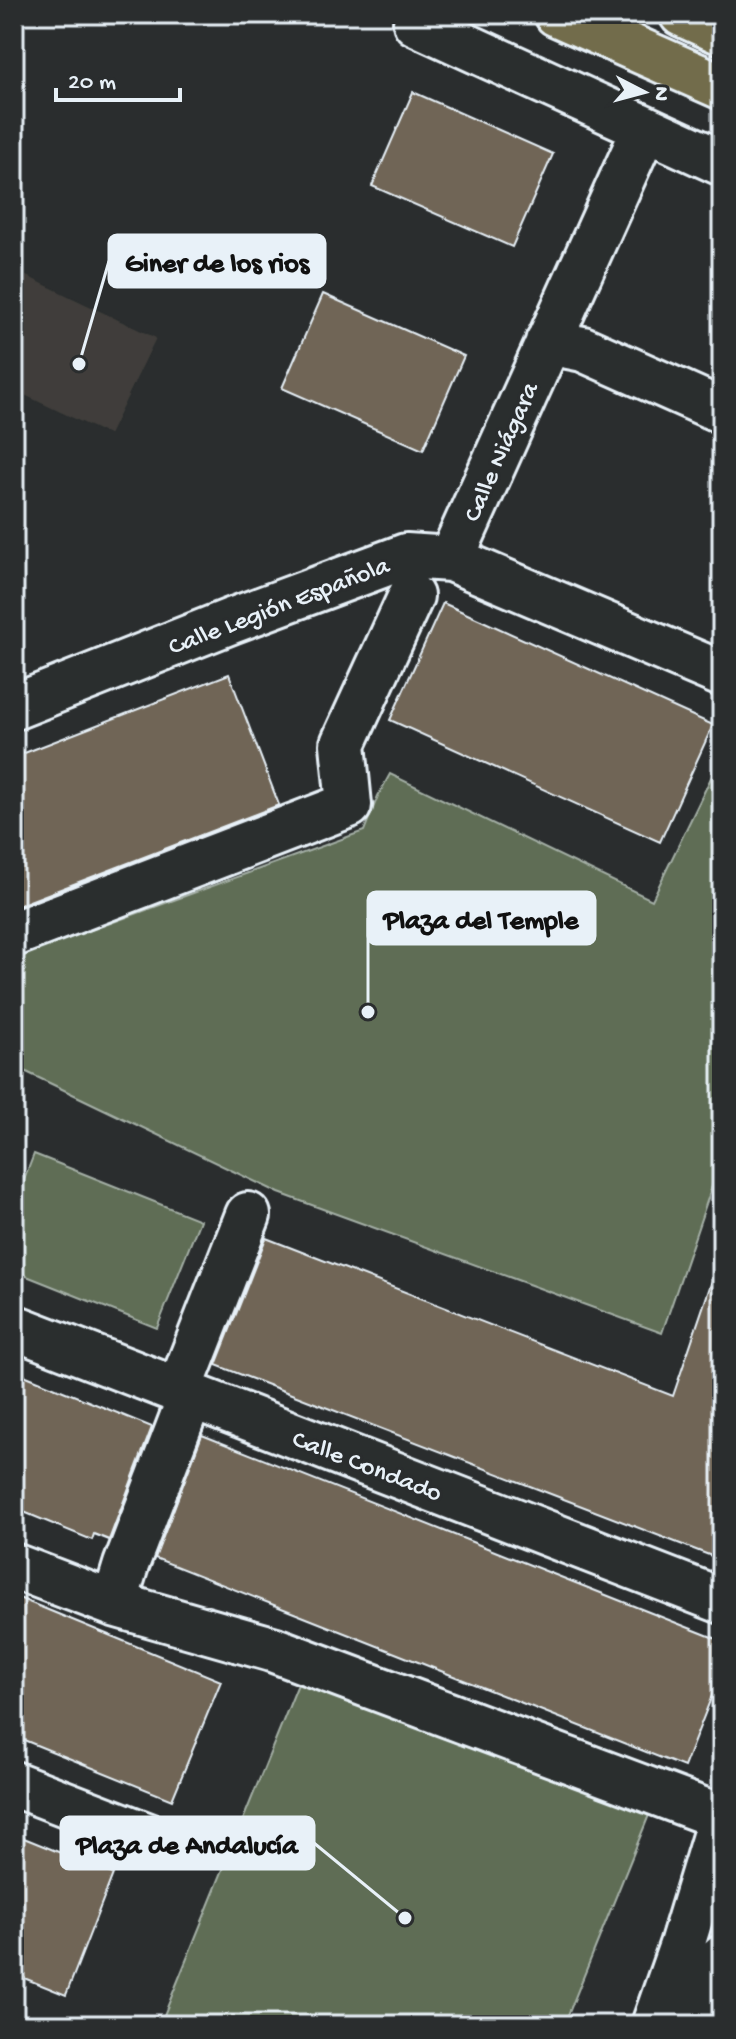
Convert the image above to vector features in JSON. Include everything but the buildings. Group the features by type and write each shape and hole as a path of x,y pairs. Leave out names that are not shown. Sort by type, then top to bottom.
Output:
{"main road":[{"path":"557,14 722,87"},
{"path":"682,14 722,32"}],"street":[{"path":"416,23 722,163"},
{"name":"Calle Niágara","path":"451,559 645,128"},
{"path":"548,342 583,349 722,411"},
{"name":"Calle Legión Española","path":"14,707 406,556 451,559 722,674"},
{"path":"14,934 349,805 343,744 411,596"},
{"path":"114,1604 248,1215"},
{"name":"Calle Condado","path":"14,1327 722,1601"},
{"path":"14,1566 114,1604 272,1649 721,1815 712,1955 698,2025"},
{"path":"14,1784 172,1845"},
{"path":"654,2025 712,1955"}],"shaded area":[{"path":"14,270 156,338 109,435 14,390"}],"green space":[{"path":"722,755 722,1157 662,1333 279,1193 14,1066 14,958 364,831 390,774 652,900"},
{"path":"34,1154 200,1220 157,1328 14,1271 14,1206"},
{"path":"300,1679 651,1810 564,2025 160,2025"}],"place":[{"name":"Giner de los rios","path":"79,364"},
{"name":"Plaza del Temple","path":"368,1012"},
{"name":"Plaza de Andalucía","path":"405,1918"}]}
